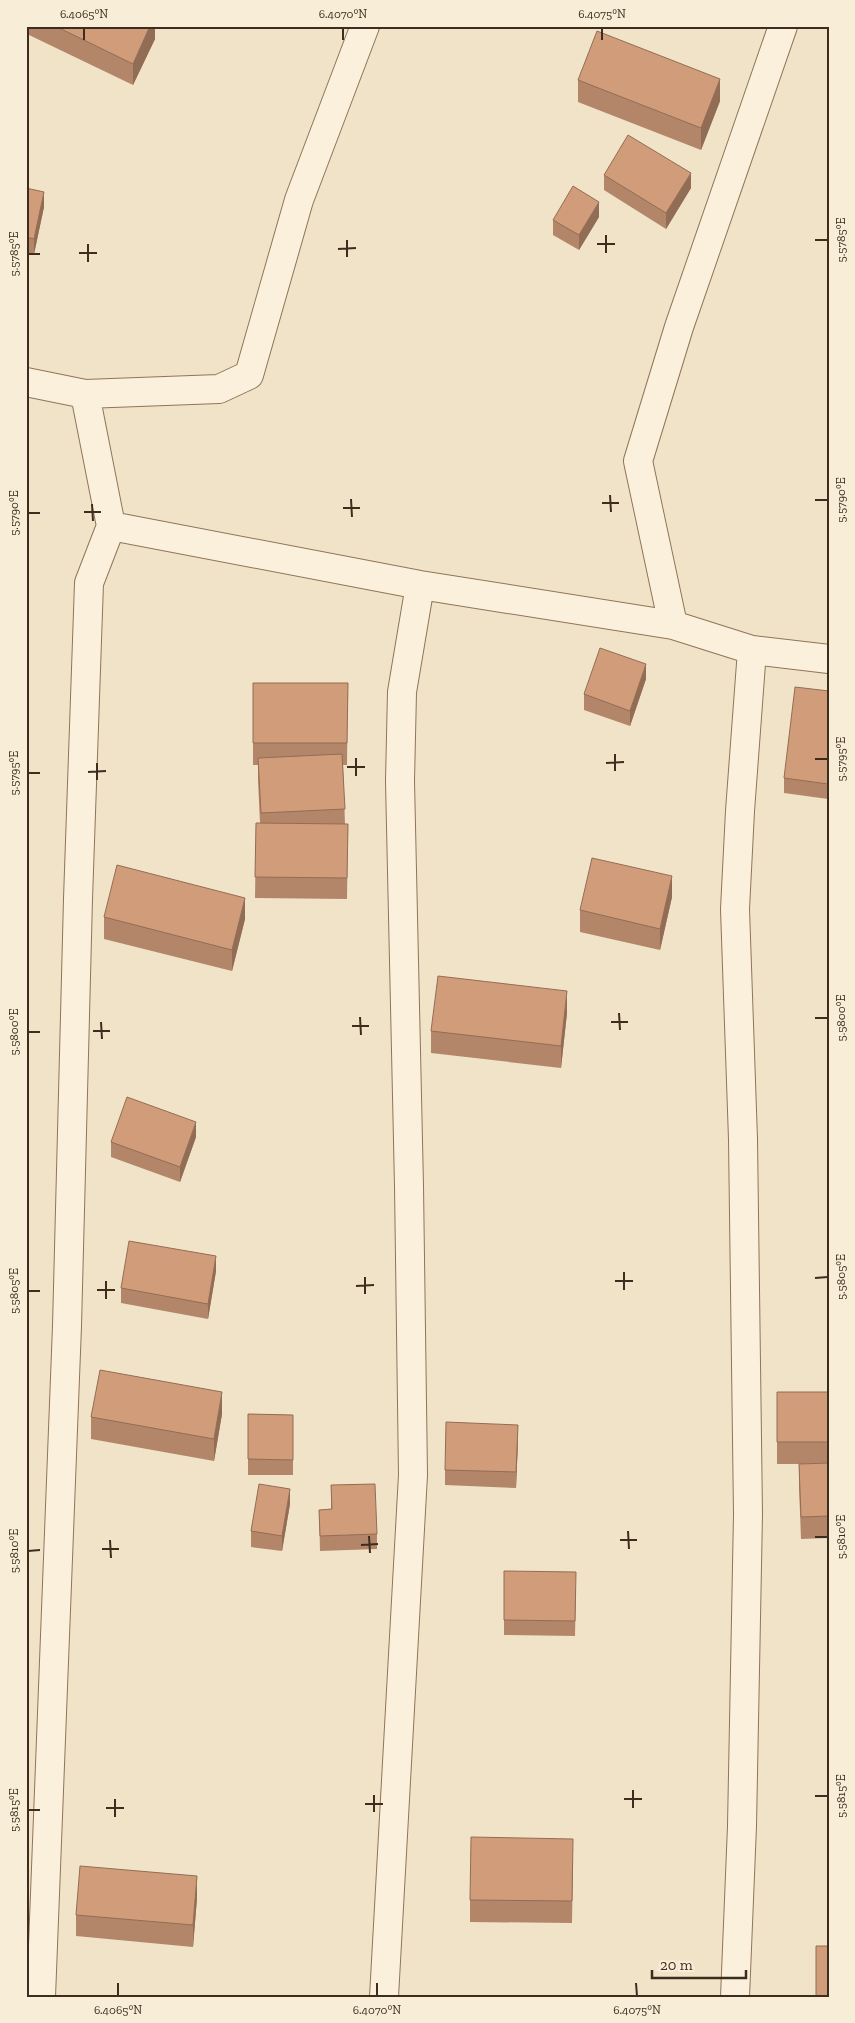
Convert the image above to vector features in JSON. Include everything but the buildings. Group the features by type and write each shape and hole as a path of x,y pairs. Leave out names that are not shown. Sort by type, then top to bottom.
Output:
{"street":[{"path":"26,382 85,394 219,389 249,375 299,200 365,26"},
{"path":"673,625 638,461 679,327 783,26"},
{"path":"40,1997 67,1326 78,899 90,583 111,526 85,394"},
{"path":"111,526 420,585 673,625 752,650 829,659"},
{"path":"384,1997 413,1475 400,771 402,692 420,585"},
{"path":"735,1997 742,1826 748,1514 743,1139 735,909 752,650"}]}
